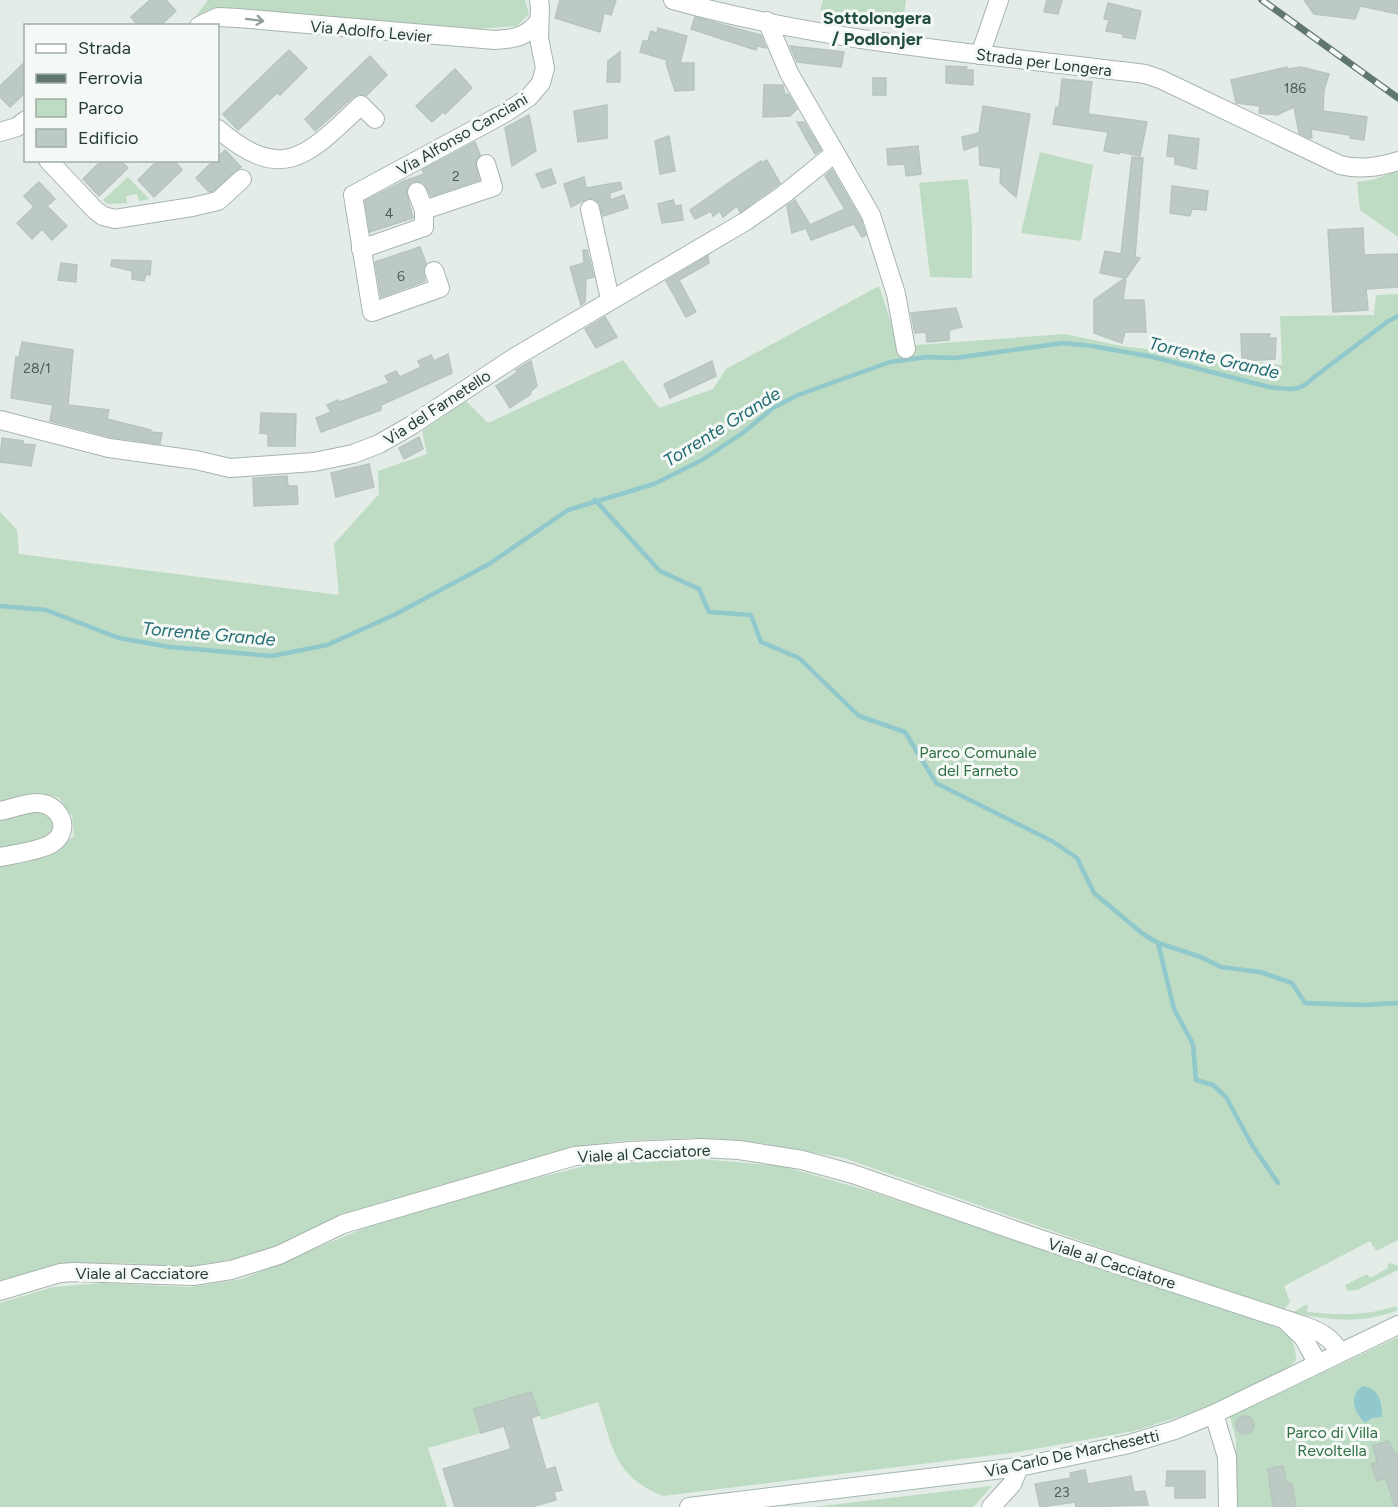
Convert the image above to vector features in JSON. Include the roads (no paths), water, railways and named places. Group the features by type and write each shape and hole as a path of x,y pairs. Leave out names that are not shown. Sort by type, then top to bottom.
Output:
{"street":[{"name":"Via Alfonso Canciani","path":"434,271 440,288 372,312 353,195 505,113 526,100 535,91 541,83 545,68 539,38 538,0"},
{"name":"Strada per Longera","path":"673,0 863,39 1145,74 1161,79 1340,165 1354,169 1371,168 1398,161"},
{"path":"980,55 999,0"},
{"name":"Via Adolfo Levier","path":"203,24 218,17 238,18 495,40 518,39 530,32 538,22"},
{"path":"767,21 789,73 871,215 896,294 906,349"},
{"path":"219,130 235,144 252,153 283,160 302,154 320,144 361,105 375,119"},
{"name":"Via del Farnetello","path":"0,420 110,448 196,460 230,468 314,462 353,453 379,444 412,426 515,357 746,221 783,195 835,153"},
{"path":"50,162 95,210 103,216 115,219 133,218 218,201 242,178"},
{"path":"361,249 424,227 424,210 493,187 486,164"},
{"name":"Via Alfonso Canciani","path":"417,192 424,210"},
{"path":"590,209 610,299"},
{"path":"0,811 36,803 44,804 60,813 63,824 59,837 50,845 0,856"},
{"name":"Viale al Cacciatore","path":"0,1291 60,1273 192,1276 218,1273 279,1255 343,1224 575,1156 702,1148 764,1153 828,1167 1325,1334 1340,1353"},
{"path":"1284,1320 1303,1337 1318,1364"},
{"name":"Via Carlo De Marchesetti","path":"689,1507 1019,1467 1129,1444 1175,1430 1214,1414 1398,1325"},
{"path":"1214,1414 1227,1457 1228,1507"},
{"path":"991,1507 1012,1484 1019,1467"}],"water":[{"path":"1363,1386 1376,1393 1382,1411 1382,1417 1372,1418 1365,1423 1354,1404 1355,1394"}],"waterway":[{"name":"Torrente Grande","path":"0,606 46,610 119,638 170,647 272,656 327,645 394,615 489,564 568,510 654,484 702,460 744,432 773,408 798,395 890,362 927,357 955,358 1063,343 1153,357 1269,387 1293,389 1308,383 1398,316"},
{"path":"595,500 660,571 699,589 709,612 751,615 761,642 799,658 859,716 905,732 936,783 1052,841 1077,858 1094,893 1143,934 1158,943 1174,1009 1193,1044 1196,1080 1213,1085 1226,1097 1252,1145 1278,1183"},
{"path":"1158,943 1201,957 1221,967 1260,972 1292,983 1305,1003 1363,1005 1398,1003"}],"railway":[{"path":"1262,0 1398,98"}],"district":[{"name":"Sottolongera / Podlonjer","path":"877,28"}],"park label":[{"name":"Parco Comunale del Farneto","path":"978,761"},
{"name":"Parco di Villa Revoltella","path":"1332,1441"}]}
